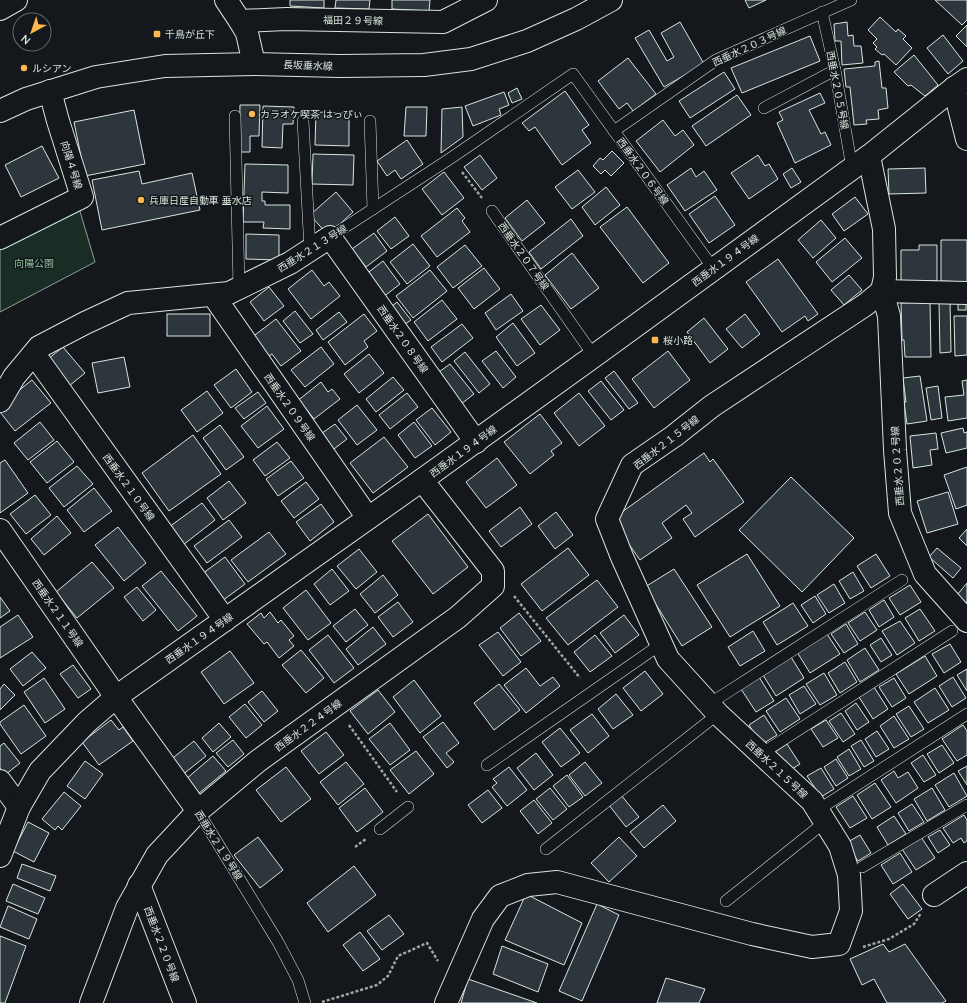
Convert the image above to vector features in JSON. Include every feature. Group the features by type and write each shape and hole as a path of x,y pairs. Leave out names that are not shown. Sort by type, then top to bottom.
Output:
{"street":[{"path":"0,9 16,0"},
{"path":"226,0 247,33 254,64"},
{"name":"福田２９号線","path":"240,21 286,19 443,22 486,0"},
{"name":"長坂垂水線","path":"0,111 26,99 96,77 165,66 254,64 340,66 424,65 471,59 527,42 576,19 611,0"},
{"path":"960,84 967,139"},
{"name":"西垂水１９４号線","path":"0,856 19,807 40,771 87,722 116,696 476,442 860,162 960,84"},
{"name":"向陽４号線","path":"0,238 82,197 50,91"},
{"path":"860,162 884,229 885,277 882,291 967,293"},
{"name":"西垂水２１３号線","path":"0,401 14,377 39,347 85,323 128,303 229,293 290,263 330,237"},
{"name":"西垂水２０８号線","path":"330,237 476,442"},
{"name":"西垂水２０２号線","path":"882,291 890,316 895,450 900,513 925,574 959,626"},
{"name":"西垂水２１５号線","path":"840,944 850,911 849,875 840,846 812,801 713,709 668,659 622,557 607,519 632,465 674,436 712,406 865,305 882,291"},
{"name":"西垂水２０９号線","path":"212,295 368,518"},
{"name":"西垂水２１０号線","path":"34,354 224,620"},
{"path":"422,480 493,571"},
{"name":"西垂水２１１号線","path":"0,530 116,696"},
{"name":"西垂水２２４号線","path":"91,1003 127,908 157,854 198,811 258,761 458,617 493,586 493,571"},
{"name":"西垂水２１９号線","path":"116,696 198,811"},
{"path":"0,781 19,807"},
{"path":"934,895 967,873"},
{"path":"450,994 483,919 500,896 528,885 535,884 557,882 752,934 812,947 840,944"},
{"name":"西垂水２２０号線","path":"139,885 185,1003"}],"lane":[{"name":"西垂水２０３号線","path":"614,131 716,60 851,0"},
{"name":"西垂水２０５号線","path":"822,12 835,70 860,162"},
{"path":"764,108 835,70"},
{"name":"西垂水２０６号線","path":"573,74 714,268"},
{"name":"西垂水２１３号線","path":"330,237 451,158 573,74"},
{"path":"235,116 239,287"},
{"path":"303,121 310,250"},
{"path":"370,121 373,209"},
{"name":"西垂水２０７号線","path":"492,211 594,356"},
{"path":"546,849 713,709 902,580"},
{"path":"761,754 959,626"},
{"path":"487,765 662,644"},
{"path":"726,901 822,816 967,714"},
{"path":"862,867 967,805"},
{"path":"380,829 408,808"},
{"name":"西垂水２１９号線","path":"198,811 278,942 298,980 305,1003"}],"path":[{"path":"451,158 492,211"},
{"path":"493,571 592,692"},
{"path":"335,706 408,808"},
{"path":"840,944 852,950 889,938 914,924 934,895"},
{"path":"320,1003 377,985 388,976 398,956 427,943 450,994"}],"green space":[{"name":"向陽公園","path":"79,208 95,262 0,312 0,248"}],"building":[{"path":"290,0 324,0 324,8 290,6"},
{"path":"336,0 370,0 369,9 335,8"},
{"path":"392,0 430,0 429,11 392,9"},
{"path":"745,0 766,0 749,8"},
{"path":"935,0 967,0 967,20 962,25"},
{"path":"880,17 896,32 898,29 906,36 903,39 912,48 896,65 884,54 882,55 875,49 877,47 873,43 877,39 868,30"},
{"path":"680,22 704,64 664,87 635,38 649,30 667,61 674,57 661,33"},
{"path":"847,22 848,36 853,35 854,46 861,46 863,63 842,65 841,41 835,41 834,24"},
{"path":"967,25 967,47 956,36"},
{"path":"943,35 963,61 948,74 927,48"},
{"path":"810,36 820,61 742,93 731,68"},
{"path":"914,55 938,85 925,96 911,85 908,86 894,72"},
{"path":"628,58 656,94 633,111 627,103 619,109 598,81"},
{"path":"879,61 882,88 886,88 888,108 878,110 879,119 866,120 867,124 854,125 850,87 846,87 844,69 875,66 875,62"},
{"path":"724,72 735,89 690,118 679,101"},
{"path":"517,88 522,99 512,103 508,93"},
{"path":"565,91 589,125 582,130 591,143 562,165 535,127 529,131 522,123"},
{"path":"504,92 509,105 499,109 501,115 473,126 465,106"},
{"path":"820,93 825,103 809,110 821,134 825,132 831,145 795,163 777,123 783,120 779,112"},
{"path":"737,95 751,115 706,146 692,126"},
{"path":"240,105 260,105 259,136 250,136 250,152 239,152"},
{"path":"263,106 294,107 293,124 283,124 282,148 262,147"},
{"path":"406,107 427,107 426,136 404,136"},
{"path":"462,107 463,137 441,153 442,109"},
{"path":"134,110 145,164 85,176 74,122"},
{"path":"316,112 349,113 349,146 315,145"},
{"path":"663,120 675,136 683,130 694,145 660,172 636,141"},
{"path":"407,140 423,164 401,179 395,170 387,176 377,161"},
{"path":"42,146 59,178 21,197 5,165"},
{"path":"612,151 624,163 611,176 605,170 601,174 593,166 600,158 603,160"},
{"path":"313,154 354,155 353,185 312,184"},
{"path":"480,155 497,178 482,190 464,167"},
{"path":"758,155 765,166 769,164 778,179 749,199 731,173"},
{"path":"245,164 288,165 288,193 262,192 262,201 265,201 265,205 290,205 290,229 263,228 264,222 243,222"},
{"path":"691,168 696,177 704,171 717,190 685,211 667,185"},
{"path":"792,168 801,182 791,188 783,174"},
{"path":"925,168 926,193 889,194 888,169"},
{"path":"578,170 595,192 572,209 555,187"},
{"path":"139,171 142,184 192,173 200,210 102,230 92,180"},
{"path":"444,172 464,198 442,215 422,189"},
{"path":"606,187 620,205 595,225 582,207"},
{"path":"336,192 353,212 328,235 310,215"},
{"path":"715,196 735,225 709,243 689,214"},
{"path":"855,197 868,214 844,231 832,214"},
{"path":"527,200 545,223 522,241 505,218"},
{"path":"627,207 669,263 643,283 600,227"},
{"path":"457,208 465,218 462,221 470,232 437,257 421,236"},
{"path":"395,217 409,236 391,249 377,231"},
{"path":"571,219 583,236 541,269 529,252"},
{"path":"821,220 836,238 813,258 798,240"},
{"path":"374,233 387,251 366,267 352,249"},
{"path":"246,234 279,235 279,260 246,259"},
{"path":"845,238 862,258 832,282 816,262"},
{"path":"941,240 967,240 967,282 941,281"},
{"path":"413,244 430,266 407,284 390,262"},
{"path":"465,245 482,266 453,288 437,267"},
{"path":"919,245 937,245 937,281 901,281 901,250 919,250"},
{"path":"572,253 599,288 571,309 545,275"},
{"path":"778,259 818,314 808,321 805,316 782,332 746,282"},
{"path":"383,261 400,284 382,298 365,275"},
{"path":"484,268 500,289 474,309 458,288"},
{"path":"312,270 324,286 329,282 340,296 311,319 288,289"},
{"path":"430,270 447,291 413,318 396,296"},
{"path":"849,275 862,290 844,305 831,290"},
{"path":"269,287 284,306 264,321 250,302"},
{"path":"511,294 523,311 496,330 485,313"},
{"path":"442,300 457,319 428,341 414,322"},
{"path":"939,301 950,301 951,352 940,353"},
{"path":"958,301 966,301 966,310 958,310"},
{"path":"397,302 411,320 401,327 387,310"},
{"path":"930,302 931,357 905,357 904,340 902,340 901,303"},
{"path":"541,305 560,330 540,345 521,319"},
{"path":"295,311 313,334 300,343 283,321"},
{"path":"339,312 347,322 323,340 316,330"},
{"path":"167,314 210,314 210,336 167,336"},
{"path":"364,314 377,331 364,341 368,347 345,365 328,342"},
{"path":"745,314 760,334 742,348 726,329"},
{"path":"954,316 967,316 967,355 955,356"},
{"path":"704,318 728,349 710,363 687,332"},
{"path":"276,319 301,351 281,366 272,354 266,358 251,338"},
{"path":"513,323 535,353 517,366 496,337"},
{"path":"462,324 473,338 442,362 431,347"},
{"path":"63,347 85,373 69,386 48,359"},
{"path":"321,347 334,364 305,387 291,370"},
{"path":"496,351 516,377 503,388 482,361"},
{"path":"668,351 690,380 654,408 632,379"},
{"path":"465,352 490,384 479,393 454,361"},
{"path":"369,354 384,373 359,393 344,374"},
{"path":"124,357 130,387 98,393 92,363"},
{"path":"450,364 474,394 456,408 432,377"},
{"path":"236,369 252,392 231,408 214,385"},
{"path":"614,371 638,403 629,409 605,378"},
{"path":"920,376 927,421 907,424 903,378"},
{"path":"393,377 404,390 376,412 366,399"},
{"path":"32,380 51,403 15,431 0,412 13,395"},
{"path":"967,380 967,418 948,421 945,397 964,395 962,381"},
{"path":"601,381 624,410 611,420 588,391"},
{"path":"321,382 328,392 332,389 340,399 314,419 307,410 304,412 296,402"},
{"path":"938,386 942,418 931,420 926,388"},
{"path":"207,391 223,413 197,432 181,410"},
{"path":"258,392 266,403 244,419 235,408"},
{"path":"407,393 418,407 390,429 379,415"},
{"path":"579,393 605,426 579,446 554,413"},
{"path":"357,405 377,430 357,445 338,420"},
{"path":"267,406 284,429 258,448 241,426"},
{"path":"432,408 451,432 435,445 416,420"},
{"path":"540,414 562,443 551,451 554,455 530,474 504,442"},
{"path":"40,422 54,440 28,460 14,443"},
{"path":"414,422 432,446 415,458 398,435"},
{"path":"335,424 347,439 330,452 318,436"},
{"path":"220,425 244,457 226,470 203,438"},
{"path":"963,428 964,433 967,432 967,448 946,453 941,433"},
{"path":"936,433 938,449 930,450 932,465 913,468 910,436"},
{"path":"193,435 221,474 169,511 142,473"},
{"path":"384,437 408,467 373,493 350,463"},
{"path":"57,441 74,462 47,483 30,462"},
{"path":"277,442 290,458 265,476 253,460"},
{"path":"704,453 710,462 713,459 744,502 695,537 683,519 692,513 686,505 662,523 672,538 640,560 621,533 624,530 615,517"},
{"path":"497,458 517,485 486,508 466,482"},
{"path":"5,460 28,493 0,513 0,463"},
{"path":"291,461 304,478 278,496 266,479"},
{"path":"77,466 93,484 64,507 49,488"},
{"path":"967,467 967,505 956,509 944,475"},
{"path":"791,477 854,538 802,592 739,530"},
{"path":"229,481 246,503 223,520 207,498"},
{"path":"306,482 319,499 294,518 281,501"},
{"path":"94,488 112,511 84,532 67,510"},
{"path":"948,492 958,524 927,533 917,501"},
{"path":"35,495 51,515 26,534 10,514"},
{"path":"202,503 215,520 183,545 169,527"},
{"path":"321,504 334,522 310,541 296,522"},
{"path":"520,507 532,524 501,547 489,531"},
{"path":"556,512 573,535 555,549 538,526"},
{"path":"428,514 468,567 433,594 392,541"},
{"path":"57,516 71,533 44,555 31,539"},
{"path":"229,520 242,537 207,563 194,546"},
{"path":"118,527 146,563 124,581 95,545"},
{"path":"967,529 967,546 959,538"},
{"path":"269,532 286,554 248,582 231,560"},
{"path":"568,548 589,575 542,611 521,584"},
{"path":"937,548 961,568 953,578 929,557"},
{"path":"359,549 377,572 356,589 337,566"},
{"path":"747,554 780,606 730,637 697,585"},
{"path":"876,554 890,576 871,588 857,566"},
{"path":"225,557 245,584 222,601 202,574"},
{"path":"92,562 114,588 77,618 56,592"},
{"path":"332,569 349,591 330,605 314,584"},
{"path":"674,569 712,627 682,646 645,587"},
{"path":"161,571 197,616 178,631 142,586"},
{"path":"853,572 864,591 850,599 839,581"},
{"path":"383,575 398,595 375,613 360,594"},
{"path":"597,580 618,607 568,645 546,618"},
{"path":"967,583 967,602 966,603 957,595"},
{"path":"834,584 845,603 829,613 817,595"},
{"path":"910,585 921,602 900,615 889,598"},
{"path":"137,587 156,610 143,621 124,597"},
{"path":"306,590 331,623 308,640 283,608"},
{"path":"815,596 826,614 813,623 801,605"},
{"path":"0,597 10,611 0,618"},
{"path":"884,600 894,617 879,627 869,610"},
{"path":"398,602 413,622 393,637 378,617"},
{"path":"793,603 808,626 777,645 763,622"},
{"path":"355,609 368,625 346,642 333,626"},
{"path":"920,609 935,631 919,641 905,618"},
{"path":"270,612 278,623 281,620 294,636 289,640 294,646 279,658 267,642 264,644 247,624 261,613 264,618"},
{"path":"865,612 877,630 860,641 848,623"},
{"path":"519,613 541,641 521,656 500,628"},
{"path":"18,615 33,637 0,658 0,627"},
{"path":"624,615 639,635 615,653 600,633"},
{"path":"900,621 915,643 897,655 882,631"},
{"path":"846,624 858,644 844,653 831,634"},
{"path":"373,627 386,644 358,665 346,649"},
{"path":"753,631 765,651 740,666 728,647"},
{"path":"498,632 521,662 503,676 479,645"},
{"path":"827,634 840,654 810,673 797,652"},
{"path":"328,635 354,668 334,683 309,650"},
{"path":"595,635 612,656 590,672 574,652"},
{"path":"881,638 892,655 881,662 870,645"},
{"path":"950,644 961,662 944,673 932,654"},
{"path":"865,648 879,670 860,682 847,660"},
{"path":"301,650 324,678 306,693 282,665"},
{"path":"230,651 254,683 224,704 201,672"},
{"path":"32,652 46,668 23,686 10,669"},
{"path":"925,656 937,676 909,694 896,674"},
{"path":"791,657 804,678 776,696 763,675"},
{"path":"845,662 857,682 840,693 828,673"},
{"path":"73,665 91,689 78,698 60,674"},
{"path":"526,668 540,686 553,677 560,686 526,713 504,685"},
{"path":"967,669 967,691 957,675"},
{"path":"645,671 663,694 641,711 623,688"},
{"path":"824,673 837,695 820,705 806,684"},
{"path":"759,677 774,701 756,712 741,689"},
{"path":"953,677 966,698 952,707 939,686"},
{"path":"44,678 65,709 45,723 24,692"},
{"path":"894,678 906,698 892,707 879,687"},
{"path":"414,680 441,716 420,733 393,697"},
{"path":"4,684 15,695 0,710 0,689"},
{"path":"499,684 520,710 494,730 474,703"},
{"path":"804,686 816,704 800,714 789,695"},
{"path":"874,687 888,709 873,719 859,697"},
{"path":"935,688 949,710 928,723 914,702"},
{"path":"378,690 395,712 368,734 350,711"},
{"path":"262,691 278,711 264,722 248,702"},
{"path":"616,694 633,715 613,729 598,709"},
{"path":"786,698 800,719 780,732 766,711"},
{"path":"856,703 869,722 857,730 845,711"},
{"path":"245,704 262,725 246,738 229,717"},
{"path":"24,705 46,736 21,754 0,722"},
{"path":"909,706 924,729 911,737 896,714"},
{"path":"841,713 855,734 843,742 829,721"},
{"path":"592,714 609,736 588,753 570,730"},
{"path":"764,715 777,735 761,745 749,725"},
{"path":"894,716 909,739 894,748 880,726"},
{"path":"111,720 119,730 123,727 133,741 99,765 82,742"},
{"path":"826,720 838,738 823,747 811,729"},
{"path":"443,722 459,743 446,753 454,762 447,768 423,737"},
{"path":"219,723 231,737 213,752 202,738"},
{"path":"390,723 410,750 390,765 369,739"},
{"path":"963,725 967,731 967,755 957,761 942,739"},
{"path":"560,728 580,753 561,767 542,742"},
{"path":"877,731 889,749 876,757 865,739"},
{"path":"326,732 344,755 319,774 301,751"},
{"path":"233,740 244,754 228,767 216,753"},
{"path":"861,740 874,761 864,767 851,746"},
{"path":"194,741 206,756 181,776 169,761"},
{"path":"4,743 20,763 5,775 0,768 0,746"},
{"path":"787,744 800,764 787,772 775,752"},
{"path":"942,745 954,763 939,773 927,754"},
{"path":"849,749 861,769 849,776 837,757"},
{"path":"416,751 434,774 409,794 390,770"},
{"path":"536,753 553,775 534,790 517,768"},
{"path":"923,755 936,775 924,782 911,763"},
{"path":"213,756 226,771 198,794 186,779"},
{"path":"836,759 848,778 836,786 824,767"},
{"path":"85,761 103,774 85,799 67,786"},
{"path":"346,762 364,784 338,805 320,782"},
{"path":"585,762 602,783 585,796 569,775"},
{"path":"967,766 967,785 958,771"},
{"path":"286,767 311,799 281,822 256,790"},
{"path":"509,767 527,790 507,806 492,787 497,783 493,779"},
{"path":"821,768 834,789 821,797 807,776"},
{"path":"894,771 898,778 908,772 918,788 896,803 881,780"},
{"path":"954,773 967,796 949,807 935,785"},
{"path":"567,775 583,797 569,807 553,786"},
{"path":"875,783 891,807 872,819 857,795"},
{"path":"365,788 383,812 357,832 339,808"},
{"path":"550,788 567,809 553,820 536,799"},
{"path":"932,788 945,810 927,821 914,799"},
{"path":"488,790 502,808 482,823 468,805"},
{"path":"64,792 81,806 62,830 58,826 55,830 42,819"},
{"path":"621,795 639,817 626,827 609,805"},
{"path":"853,796 867,818 850,828 836,807"},
{"path":"534,800 552,823 538,834 520,811"},
{"path":"912,804 924,822 909,831 898,813"},
{"path":"663,805 676,821 644,848 630,832"},
{"path":"964,815 967,820 967,841 964,843 961,838 953,843 943,828"},
{"path":"894,816 906,834 888,845 877,827"},
{"path":"28,822 49,833 34,862 13,851"},
{"path":"940,830 950,845 938,853 928,837"},
{"path":"860,835 871,853 858,861 846,843"},
{"path":"258,837 283,870 260,888 234,855"},
{"path":"619,837 637,856 609,882 591,863"},
{"path":"921,837 935,858 916,870 902,849"},
{"path":"900,853 912,872 893,884 881,865"},
{"path":"22,864 56,876 50,891 17,878"},
{"path":"354,866 376,895 328,932 307,903"},
{"path":"13,884 45,898 38,914 6,901"},
{"path":"903,884 922,909 908,919 890,894"},
{"path":"526,894 582,923 564,965 505,940"},
{"path":"597,904 619,915 582,1001 559,991"},
{"path":"8,906 37,919 29,939 0,927"},
{"path":"389,915 404,934 382,950 367,931"},
{"path":"360,932 380,959 363,971 343,945"},
{"path":"0,936 26,946 5,1003 0,1003"},
{"path":"883,944 889,952 905,944 946,1001 942,1003 887,1003 874,979 862,985 850,959"},
{"path":"502,946 548,964 538,992 493,974"},
{"path":"666,978 705,989 699,1003 657,1003"},
{"path":"468,979 537,1003 461,1003"}],"place":[{"name":"千鳥が丘下","path":"157,34"},
{"name":"ルシアン","path":"24,68"},
{"name":"カラオケ喫茶 はっぴぃ","path":"252,114"},
{"name":"兵庫日産自動車 垂水店","path":"141,200"},
{"name":"桜小路","path":"655,340"}]}
